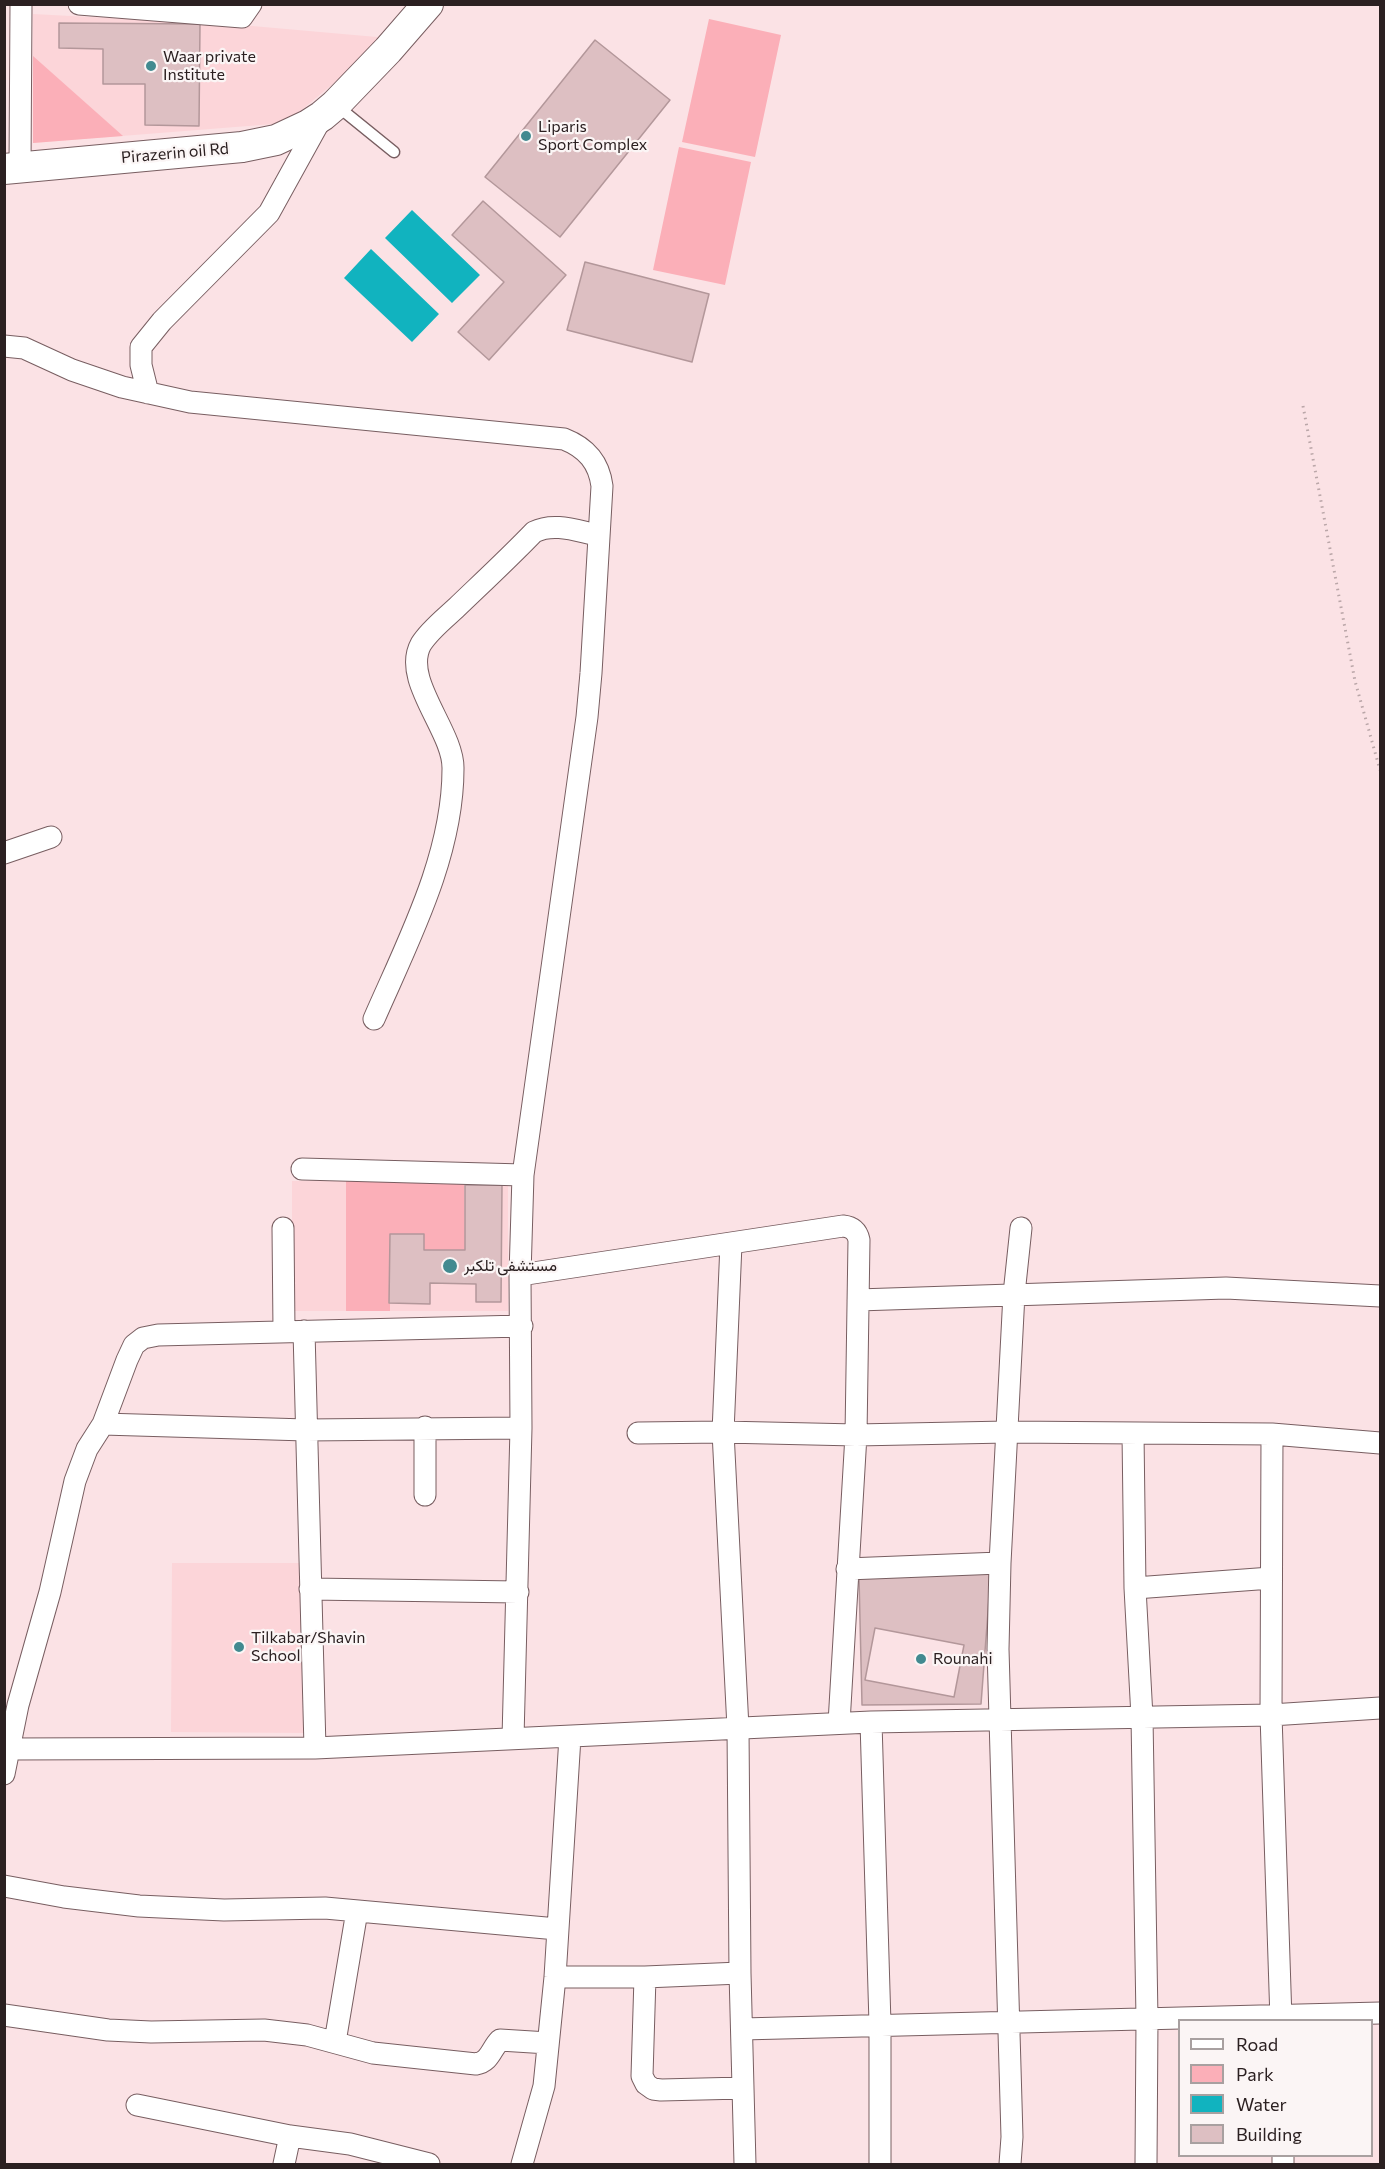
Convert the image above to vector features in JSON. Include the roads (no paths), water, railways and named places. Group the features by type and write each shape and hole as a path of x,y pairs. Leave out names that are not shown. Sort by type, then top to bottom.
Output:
{"main road":[{"name":"Pirazerin oil Rd","path":"12,168 260,144 292,133 329,111 388,50 428,4"}],"street":[{"path":"12,168 21,4"},
{"path":"79,4 242,17 251,4"},
{"path":"148,393 141,365 141,347 162,321 269,213 329,111"},
{"path":"4,346 24,348 97,380 211,405 564,439 583,449 591,457 601,476 587,717 523,1174 520,1275 521,1428 513,1738"},
{"path":"374,1019 440,861 449,811 453,757 420,687 418,655 421,645 436,627 534,532 544,527 555,526 598,535"},
{"path":"4,853 51,837"},
{"path":"302,1168 523,1174"},
{"path":"520,1275 839,1226 849,1226 856,1232 859,1240 856,1435 839,1723"},
{"path":"283,1228 306,1430 315,1748"},
{"path":"1010,2164 1012,2137 999,1720 1000,1563 1014,1294 1021,1228"},
{"path":"731,1244 723,1432 738,1728 740,1973 745,2164"},
{"path":"858,1300 1226,1288 1380,1296"},
{"path":"4,1774 18,1705 50,1592 75,1481 87,1449 103,1424 134,1345 143,1338 158,1335 522,1326"},
{"path":"103,1424 306,1430 425,1427 521,1428"},
{"path":"425,1427 425,1496"},
{"path":"638,1433 1272,1434 1380,1443"},
{"path":"1132,1433 1135,1588 1142,1717 1147,2019 1146,2164"},
{"path":"1272,1434 1271,1715 1281,2018"},
{"path":"847,1569 1000,1563"},
{"path":"1135,1588 1271,1578"},
{"path":"310,1589 518,1592"},
{"path":"9,1749 315,1748 839,1723 1271,1715 1380,1708"},
{"path":"872,1722 880,2024 880,2164"},
{"path":"522,2164 544,2086 555,1977 570,1737"},
{"path":"4,1886 64,1897 139,1906 224,1910 325,1908 557,1929"},
{"path":"335,2042 357,1911"},
{"path":"555,1977 645,1977 740,1973"},
{"path":"645,1977 641,2069 646,2084 653,2089 661,2090 743,2088"},
{"path":"742,2029 880,2024 1281,2018 1380,2013"},
{"path":"4,2014 108,2030 151,2032 264,2030 307,2035 373,2054 476,2064 488,2059 500,2040 548,2043"},
{"path":"137,2105 290,2136 350,2144 429,2164"},
{"path":"284,2164 290,2136"}],"lane":[{"path":"329,111 394,152"}],"water":[{"path":"412,210 480,275 452,303 385,238"},
{"path":"371,249 439,314 412,342 344,278"}],"place":[{"name":"Waar private Institute","path":"151,66"},
{"name":"Liparis Sport Complex","path":"526,136"},
{"name":"مستشفى تلكبر","path":"450,1266"},
{"name":"Tilkabar/Shavin School","path":"239,1647"},
{"name":"Rounahi","path":"921,1659"}]}
